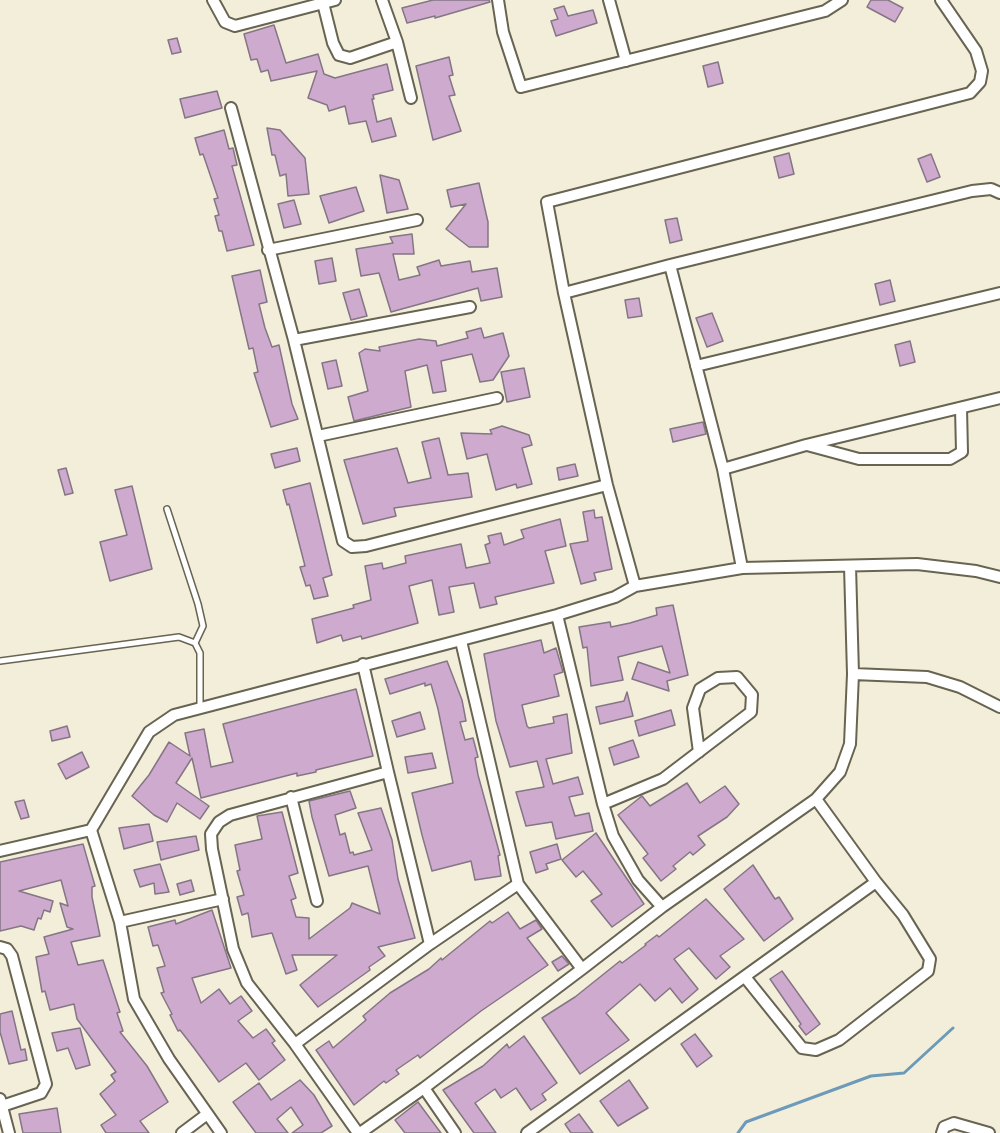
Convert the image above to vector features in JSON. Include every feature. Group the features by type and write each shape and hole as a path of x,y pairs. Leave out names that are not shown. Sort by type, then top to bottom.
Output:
{"street":[{"path":"213,0 225,22 235,26 335,0"},
{"path":"382,0 398,42 411,98"},
{"path":"498,0 503,32 521,87 825,11 842,0"},
{"path":"609,0 626,61"},
{"path":"635,586 607,485 564,293 547,202 970,93 980,82 982,71 976,51 941,0"},
{"path":"323,3 333,43 339,54 350,58 398,42"},
{"path":"231,108 294,340 344,541 352,547 366,546 607,485"},
{"path":"564,293 670,264 972,191 991,189 1000,193"},
{"path":"268,250 417,220"},
{"path":"670,264 723,469 742,568"},
{"path":"696,366 1000,293"},
{"path":"294,340 470,307"},
{"path":"318,436 497,398"},
{"path":"723,469 806,445 1000,398"},
{"path":"806,445 858,459 950,459 962,452 961,408"},
{"path":"0,851 91,830 149,732 174,715 557,615 615,597 635,586 742,568 917,564 976,571 1000,577"},
{"path":"388,772 230,815 219,822 212,834 212,849 233,949 247,983 295,1044 359,1133 424,1088 662,907 816,799 840,772 850,744 853,674 850,566"},
{"path":"557,615 603,804 613,836 633,872 662,907"},
{"path":"461,641 518,884 582,969"},
{"path":"363,664 430,944"},
{"path":"853,674 927,677 960,687 1000,707"},
{"path":"603,804 663,779 699,752 751,712 752,695 737,677 718,678 700,689 693,708 699,752"},
{"path":"291,797 317,902"},
{"path":"745,977 802,1048 816,1050 839,1040 928,971 930,959 903,915 816,799"},
{"path":"91,830 120,922 134,999 206,1115 221,1133"},
{"path":"527,1133 876,882"},
{"path":"295,1044 430,944 518,884"},
{"path":"120,922 223,899"},
{"path":"0,947 7,949 12,956 46,1084 41,1093 1,1103 9,1133"},
{"path":"424,1088 455,1133"},
{"path":"182,1133 206,1115"},
{"path":"942,1133 944,1127 954,1123 989,1133"}],"lane":[{"path":"167,508 198,604 202,626 195,643"},
{"path":"0,661 179,637 195,643 200,653 200,708"}],"building":[{"path":"433,0 489,0 490,2 435,18 435,16 407,23 402,8"},
{"path":"871,0 888,0 903,8 895,22 867,7"},
{"path":"564,6 568,16 593,10 597,23 556,36 551,21 558,19 554,9"},
{"path":"274,25 286,63 318,54 324,74 335,78 387,64 393,90 373,95 374,99 372,99 377,122 391,118 396,136 372,142 366,121 349,124 345,106 329,111 327,105 308,98 317,71 271,81 268,70 261,72 257,59 251,60 244,34"},
{"path":"177,38 181,52 172,54 168,40"},
{"path":"449,57 453,75 449,76 455,95 449,96 461,131 433,140 416,66"},
{"path":"718,62 723,83 708,87 703,66"},
{"path":"217,91 222,108 185,118 180,99"},
{"path":"267,128 280,130 305,158 309,194 288,196 286,174 280,176 275,155 272,155"},
{"path":"224,130 229,149 233,148 237,165 232,166 254,245 227,251 215,216 219,215 214,199 218,198 195,138"},
{"path":"789,153 794,174 779,178 774,157"},
{"path":"931,154 940,177 927,182 918,159"},
{"path":"380,175 399,180 408,209 387,213"},
{"path":"479,183 488,222 488,247 469,247 446,229 466,204 451,207 447,190"},
{"path":"356,187 364,211 329,223 320,196"},
{"path":"294,200 301,224 284,228 278,204"},
{"path":"677,218 682,240 670,243 665,220"},
{"path":"412,234 414,254 393,254 399,280 420,275 417,267 439,260 441,266 470,261 472,272 497,268 502,297 481,301 478,288 391,312 379,273 361,276 356,249 393,243 390,237"},
{"path":"332,258 336,281 319,284 315,261"},
{"path":"260,270 267,302 259,304 265,328 272,347 279,345 292,404 298,419 271,427 254,373 258,372 253,348 249,349 232,276"},
{"path":"890,280 895,301 880,305 875,284"},
{"path":"359,289 367,316 351,320 343,293"},
{"path":"639,298 642,316 628,318 625,300"},
{"path":"712,313 723,341 707,347 696,318"},
{"path":"481,328 484,338 503,333 509,356 493,380 480,382 472,354 441,361 446,391 433,393 427,365 405,371 411,407 354,421 348,397 368,391 359,353 365,349 380,351 379,347 419,339 436,341 437,346 468,338 466,332"},
{"path":"910,341 915,362 900,366 895,345"},
{"path":"336,360 342,386 328,389 322,363"},
{"path":"524,368 530,397 507,402 501,372"},
{"path":"703,422 706,434 673,442 670,429"},
{"path":"502,426 529,435 532,445 522,448 532,484 517,488 516,484 496,490 487,454 467,459 461,433 492,434 490,430"},
{"path":"439,438 448,475 468,473 472,497 394,508 396,516 363,524 344,460 397,448 408,483 431,478 422,442"},
{"path":"297,448 300,461 275,468 271,454"},
{"path":"575,464 578,476 559,480 557,468"},
{"path":"66,468 73,493 65,495 58,470"},
{"path":"310,483 332,575 323,578 328,596 314,599 310,585 306,586 300,567 305,566 289,504 287,505 283,490"},
{"path":"132,486 152,569 110,581 100,542 127,535 115,490"},
{"path":"594,510 595,518 602,517 612,569 594,573 596,580 581,584 570,544 588,541 583,512"},
{"path":"560,519 566,546 545,551 554,583 495,597 497,604 480,608 474,583 449,587 454,612 439,615 432,580 409,586 418,623 362,639 361,636 343,641 341,635 317,643 312,619 354,608 353,605 371,600 365,566 382,563 383,569 406,563 405,556 461,544 466,568 490,563 485,545 490,543 488,536 501,533 504,545 524,538 521,530"},
{"path":"673,605 688,675 667,681 669,691 632,679 638,662 670,673 662,646 618,657 623,680 591,686 587,647 583,648 579,627 610,622 611,627 630,623 657,615 656,608"},
{"path":"541,640 544,653 556,648 563,672 554,675 559,696 522,705 527,726 529,728 554,723 553,717 567,714 572,753 546,759 553,784 578,777 583,794 569,797 575,816 589,813 593,831 556,839 552,822 526,826 516,792 544,787 537,761 510,767 496,721 484,654"},
{"path":"447,661 462,700 466,721 460,722 465,740 473,738 478,757 475,758 478,775 500,855 498,856 501,876 475,880 471,861 432,871 422,835 412,793 453,783 438,709 431,684 425,686 425,683 390,694 385,679"},
{"path":"356,689 373,756 316,770 316,772 297,776 297,773 201,798 192,758 176,783 209,806 200,819 177,803 167,822 154,815 132,796 149,775 169,742 190,756 185,733 204,729 211,767 233,762 223,724"},
{"path":"627,692 633,716 600,724 596,707 624,701"},
{"path":"671,710 675,725 639,736 635,721"},
{"path":"420,712 425,729 397,737 392,721"},
{"path":"67,726 70,737 52,741 50,731"},
{"path":"633,740 639,757 614,765 609,748"},
{"path":"82,752 89,767 66,779 58,764"},
{"path":"432,753 436,768 408,773 405,757"},
{"path":"687,783 700,803 725,786 739,804 727,817 698,836 705,845 693,855 690,852 673,866 676,869 661,881 643,858 648,854 618,815 642,796 650,806"},
{"path":"350,791 356,808 335,815 340,835 345,833 350,853 353,852 354,855 372,850 358,813 381,808 392,840 398,879 415,938 378,947 385,956 369,967 370,970 318,1007 300,985 337,955 292,955 297,970 286,974 272,933 252,937 248,913 242,915 237,897 244,895 237,871 240,870 235,845 262,839 257,816 282,812 298,873 289,876 296,898 291,900 296,917 309,918 309,939 350,908 352,903 380,914 368,866 329,876 312,817 309,801"},
{"path":"24,800 29,817 21,819 15,802"},
{"path":"149,824 153,841 124,849 119,828"},
{"path":"596,833 644,904 612,927 591,901 602,894 583,871 576,877 562,860"},
{"path":"196,836 199,850 161,860 157,842"},
{"path":"83,844 95,886 92,887 92,897 100,936 71,942 78,965 103,960 120,1012 117,1013 123,1031 120,1032 147,1066 168,1102 140,1121 149,1133 106,1133 101,1125 116,1115 100,1094 115,1081 111,1075 116,1072 77,1019 74,1004 50,1010 45,991 42,992 36,957 49,954 44,937 73,929 67,927 60,903 68,906 61,880 19,891 53,901 50,912 44,910 34,930 21,926 0,931 0,862"},
{"path":"557,844 561,859 546,864 548,869 536,873 530,852"},
{"path":"160,864 169,892 155,894 154,883 140,887 134,870"},
{"path":"753,865 775,899 779,897 793,919 764,941 724,889"},
{"path":"191,880 194,891 180,895 177,884"},
{"path":"706,899 744,939 720,956 730,967 716,979 689,948 674,959 698,989 682,1003 670,988 655,1001 640,984 606,1013 629,1040 580,1074 542,1018 575,997 657,935 659,937"},
{"path":"212,910 231,968 192,978 201,1003 219,989 230,1004 241,996 252,1011 238,1021 253,1038 266,1029 275,1041 272,1043 285,1060 259,1080 246,1063 219,1082 180,1030 178,1031 161,993 164,992 157,968 165,966 158,945 153,946 148,927 175,920 176,924"},
{"path":"508,912 520,929 536,920 542,929 527,938 548,965 481,1011 420,1058 418,1055 396,1070 399,1074 386,1083 384,1081 354,1105 316,1050 329,1041 333,1048 366,1020 363,1016 390,993 429,969 441,958 442,960 490,921 492,923"},
{"path":"562,956 569,964 558,971 552,962"},
{"path":"782,971 820,1024 806,1035 770,979"},
{"path":"12,1011 21,1050 25,1049 27,1060 9,1064 0,1032 0,1014"},
{"path":"80,1028 90,1065 76,1069 68,1048 57,1051 52,1033"},
{"path":"695,1034 712,1056 697,1067 681,1044"},
{"path":"524,1036 557,1083 542,1094 546,1100 531,1110 516,1088 501,1098 495,1089 475,1103 496,1133 474,1133 443,1090 483,1066 507,1044 509,1048"},
{"path":"300,1080 314,1095 332,1126 321,1133 292,1133 303,1125 291,1107 277,1119 288,1133 256,1133 233,1102 259,1083 271,1100"},
{"path":"629,1080 648,1108 618,1126 600,1101"},
{"path":"418,1102 441,1133 405,1133 395,1120"},
{"path":"57,1108 61,1133 23,1133 19,1114"},
{"path":"579,1114 593,1133 571,1133 565,1124"}],"waterway":[{"path":"738,1133 746,1122 871,1076 904,1073 953,1028"}]}
